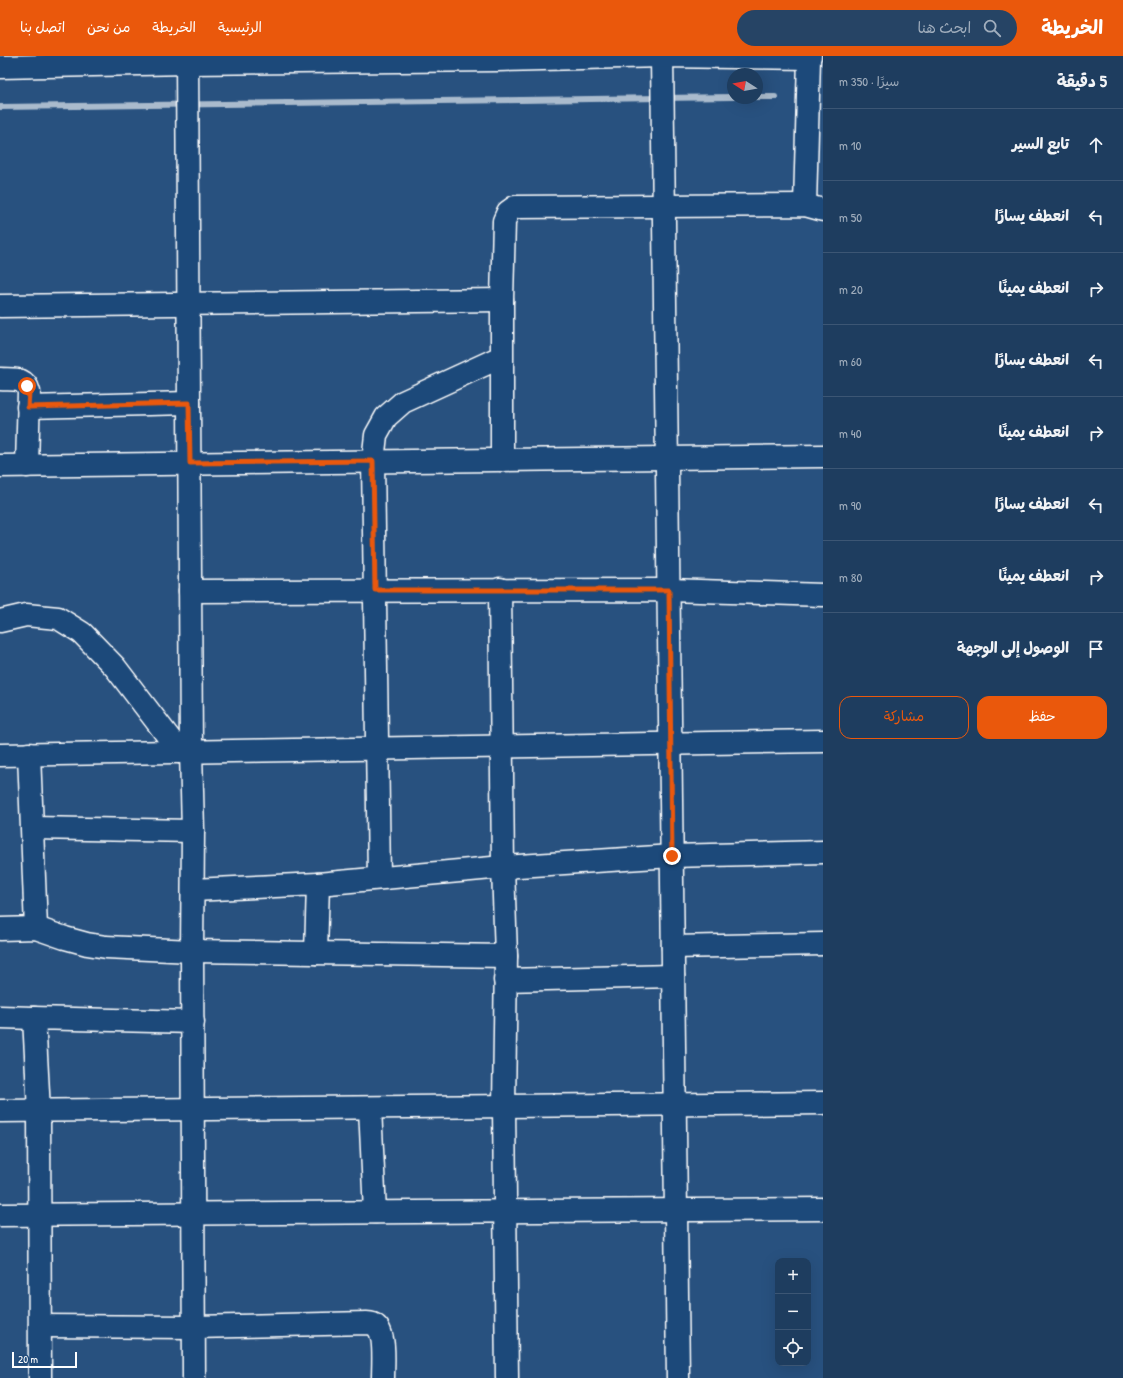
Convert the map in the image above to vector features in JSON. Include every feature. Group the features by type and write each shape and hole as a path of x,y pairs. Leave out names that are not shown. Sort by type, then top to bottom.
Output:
{"street":[{"path":"662,56 678,1378"},
{"path":"0,67 187,60 662,56 810,57 814,207 516,207 508,212 504,221 502,300 502,460"},
{"path":"187,60 190,591 185,751 193,831 192,951 194,1378"},
{"path":"0,306 502,300"},
{"path":"379,878 373,461 376,435 386,418 403,402 502,357"},
{"path":"0,379 20,380 25,382 29,392 27,466"},
{"path":"28,407 189,403"},
{"path":"0,466 823,456"},
{"path":"190,591 500,589 669,590 823,595"},
{"path":"500,589 503,867 506,956 504,1107 507,1378"},
{"path":"0,621 26,615 58,618 82,633 115,667 185,751"},
{"path":"0,755 823,741"},
{"path":"29,754 36,928"},
{"path":"33,828 193,831"},
{"path":"193,890 318,884 503,867 672,856 823,852"},
{"path":"316,953 318,884"},
{"path":"0,929 36,928 65,938 106,947 192,951 506,956"},
{"path":"673,947 823,944"},
{"path":"505,980 674,976"},
{"path":"0,1018 193,1022"},
{"path":"34,1018 39,1111 40,1378"},
{"path":"0,1111 823,1103"},
{"path":"370,1108 376,1212"},
{"path":"0,1215 823,1209"},
{"path":"40,1326 194,1326 367,1322 376,1325 383,1338 383,1378"}],"waterway":[{"path":"0,107 727,97"},
{"path":"763,97 775,97"}],"route":[{"path":"27,386 29,392 28,407 189,403 190,463 373,461 375,590 669,590 672,856"}]}
